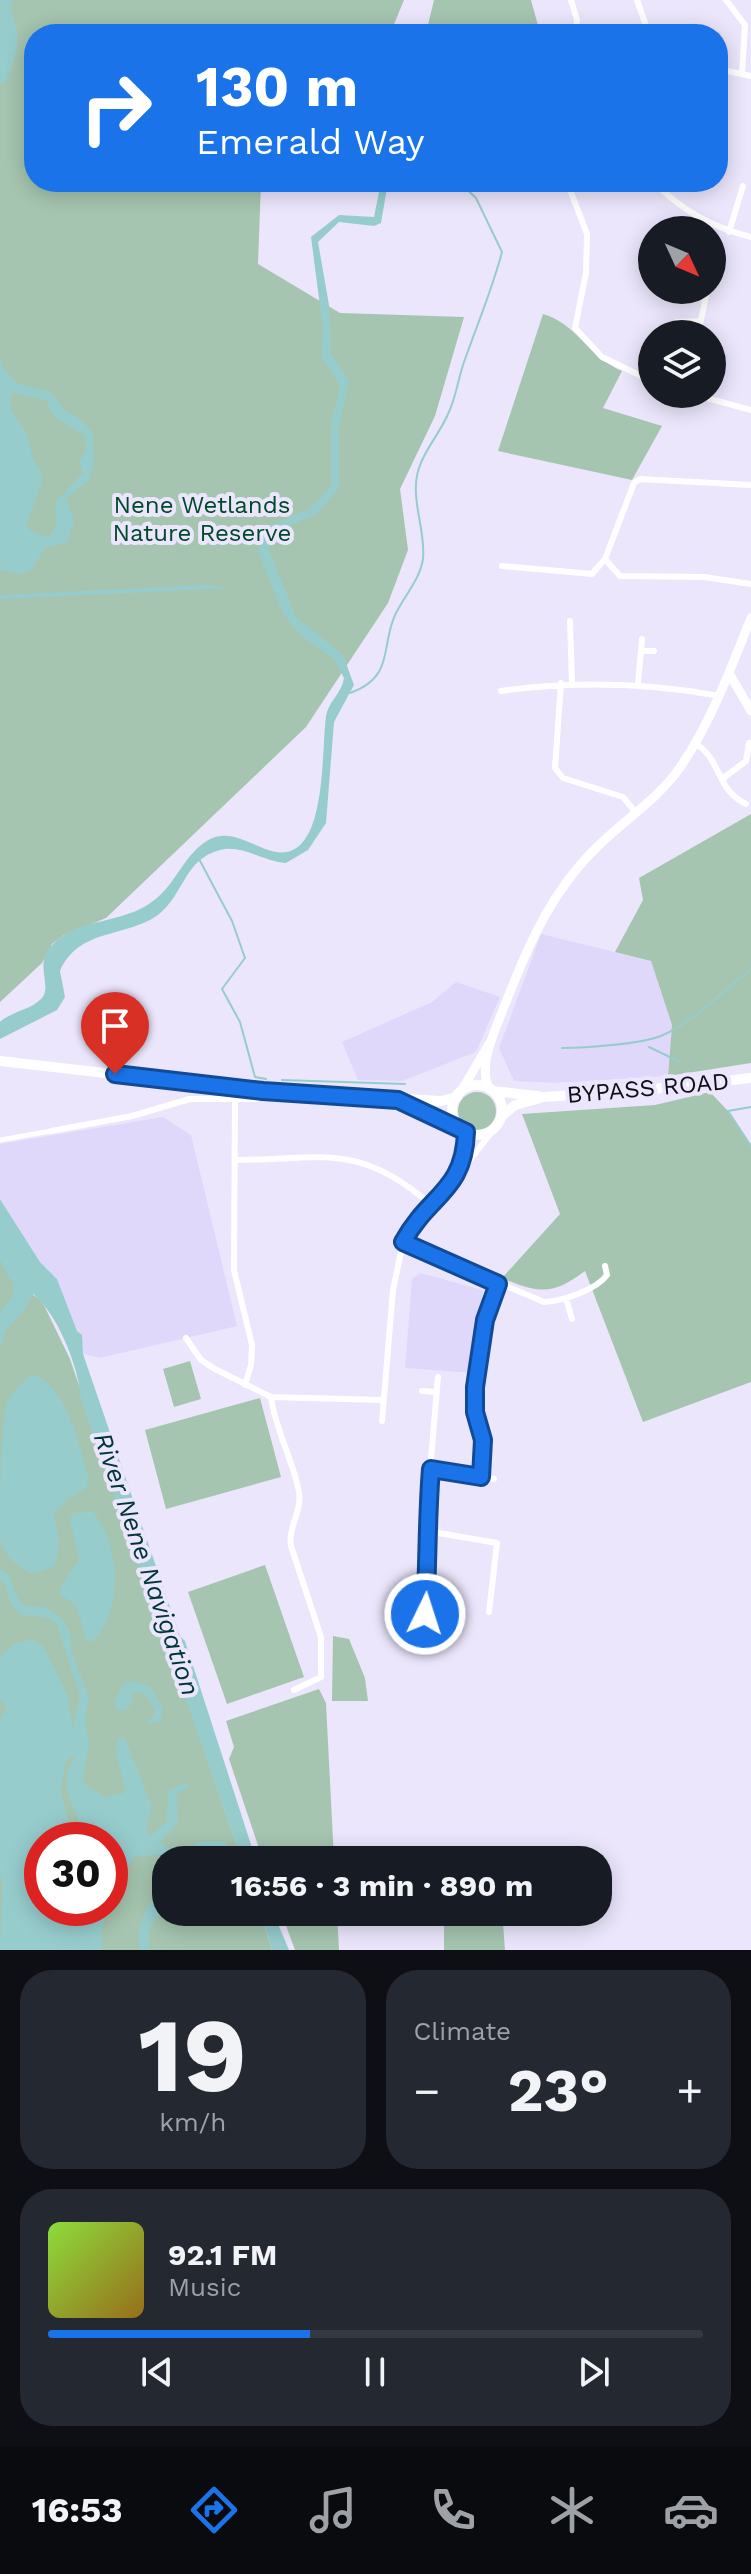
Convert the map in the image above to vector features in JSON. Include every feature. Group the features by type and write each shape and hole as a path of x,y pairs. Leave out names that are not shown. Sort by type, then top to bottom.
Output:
{"highway":[{"path":"0,1061 263,1091 398,1100 441,1101 473,1086 491,1090 500,1100 502,1116 495,1128 483,1134 463,1130 398,1100"},
{"name":"BYPASS ROAD","path":"502,1116 515,1105 544,1097 751,1078"},
{"name":"BYPASS ROAD","path":"491,1090 544,1097"},
{"path":"458,1095 453,1111 463,1130"}],"main road":[{"path":"458,1095 491,1041 521,963 545,914 591,852 670,781 695,743 719,696 751,618"},
{"path":"729,673 751,711"},
{"path":"491,1041 485,1077 491,1090"}],"street":[{"path":"571,0 577,24"},
{"path":"637,0 645,24"},
{"path":"726,0 743,18 742,74"},
{"path":"743,18 751,13"},
{"path":"728,71 751,76"},
{"path":"729,232 743,186"},
{"path":"571,192 587,234 586,273 575,328 602,357 638,374"},
{"path":"663,192 672,201 729,232 751,237"},
{"path":"740,198 751,200"},
{"path":"726,403 751,410"},
{"path":"502,566 592,574 605,559 634,483 640,479 751,485"},
{"path":"605,559 620,576 704,577 751,584"},
{"path":"570,621 572,684"},
{"path":"638,684 642,639"},
{"path":"641,651 654,651"},
{"path":"561,683 555,768 563,778 623,797 636,813"},
{"path":"501,691 561,683 638,684 719,696"},
{"path":"695,743 705,750 729,796 746,804"},
{"path":"722,779 746,761 749,743"},
{"path":"0,1140 132,1116 190,1099 257,1099 263,1091"},
{"path":"235,1098 234,1270 252,1345 251,1365 245,1385"},
{"path":"382,1421 393,1290 403,1242 430,1204 495,1128"},
{"path":"462,1169 463,1130"},
{"path":"235,1160 275,1160 292,1155 358,1159 430,1204"},
{"path":"403,1242 544,1302 566,1298 605,1280 605,1266"},
{"path":"481,1477 483,1440 475,1412 475,1387 485,1320 498,1284"},
{"path":"566,1298 572,1319"},
{"path":"186,1338 201,1360 271,1397 384,1400"},
{"path":"425,1614 427,1531 438,1377"},
{"path":"422,1391 436,1392"},
{"path":"271,1397 299,1493 297,1515 289,1535 291,1546 321,1637 321,1677 294,1690"},
{"path":"431,1469 494,1479"},
{"path":"427,1531 497,1543 489,1612"}],"shaded area":[{"path":"541,934 651,961 672,1025 668,1076 553,1083 514,1081 499,1048"},
{"path":"456,982 500,997 476,1052 402,1081 358,1080 342,1042 432,1002"},
{"path":"163,1117 191,1135 237,1326 100,1358 83,1354 57,1279 40,1262 0,1199 0,1144"},
{"path":"420,1273 483,1290 471,1373 405,1368 412,1279"}],"green space":[{"name":"Nene Wetlands Nature Reserve","path":"0,0 404,0 394,24 24,24 24,192 261,192 258,264 340,313 464,317 435,416 400,489 408,550 388,603 306,727 106,918 64,935 52,944 42,963 0,1002"},
{"path":"434,0 531,0 538,24 428,24"},
{"path":"543,314 565,325 600,357 622,371 603,408 662,426 632,480 498,451"},
{"path":"751,814 751,1063 668,1076 672,1025 651,961 615,952 643,900 639,878"},
{"path":"477,1092 490,1098 496,1111 490,1124 477,1130 464,1124 458,1111 464,1098"},
{"path":"710,1092 728,1111 751,1146 751,1382 643,1422 585,1271 564,1284 546,1290 502,1278 560,1214 522,1114 655,1105"},
{"path":"0,1257 15,1283 42,1301 70,1359 237,1846 152,1846 152,1926 264,1926 272,1950 0,1950"},
{"path":"190,1361 201,1399 174,1407 163,1369"},
{"path":"260,1398 281,1477 166,1509 145,1430"},
{"path":"265,1565 304,1677 227,1704 188,1592"},
{"path":"333,1636 349,1639 365,1678 368,1701 332,1701"},
{"path":"319,1689 326,1703 333,1846 258,1846 229,1759 234,1747 226,1721"},
{"path":"286,1926 338,1926 339,1950 295,1950"},
{"path":"444,1926 503,1926 505,1950 444,1950"}],"water":[{"path":"0,0 13,0 10,8 17,36 10,71 6,81 0,84"},
{"path":"379,192 386,192 381,223 374,226 339,222 318,242 329,305 331,354 349,381 339,428 339,488 317,514 276,531 268,548 296,617 343,655 354,685 334,722 326,823 308,850 286,863 236,849 208,855 191,869 174,898 158,915 79,947 68,957 60,971 65,997 57,1010 0,1039 0,1022 42,998 45,992 44,958 54,943 65,935 90,924 129,914 153,901 193,853 210,839 234,837 280,852 291,851 309,833 321,783 326,716 344,678 334,659 298,633 283,613 259,554 260,537 266,527 309,509 331,486 331,424 340,386 321,356 323,329 311,237 339,215 374,217"},
{"path":"0,355 2,366 15,382 52,393 64,410 80,419 93,433 94,464 88,481 67,498 74,522 67,543 46,547 34,566 26,572 0,570","holes":["13,393 46,400 54,417 85,435 86,450 79,462 83,473 56,501 56,525 49,538 31,531 26,525 41,485 42,473 32,457 26,433 10,405"]},
{"path":"206,585 232,588 0,599 0,595"},
{"name":"River Nene Navigation","path":"0,1199 40,1262 57,1279 77,1331 82,1335 83,1354 180,1636 185,1641 251,1846 237,1846 81,1399 72,1357 51,1314 33,1294 23,1312 6,1330 0,1348 0,1312 14,1289 0,1257"},
{"path":"35,1375 57,1393 65,1406 89,1479 86,1488 70,1497 54,1513 59,1542 55,1566 34,1574 9,1556 0,1539 0,1528 5,1412 16,1389"},
{"path":"92,1511 109,1541 115,1578 109,1614 102,1630 91,1643 86,1640 76,1608 60,1596 61,1586 79,1560 70,1519 74,1513"},
{"path":"0,1569 8,1574 21,1605 47,1608 60,1617 70,1632 72,1652 89,1698 85,1722 89,1745 83,1778 86,1785 104,1797 125,1793 116,1748 119,1738 125,1738 152,1807 146,1829 150,1837 167,1821 168,1791 184,1783 190,1786 176,1795 178,1822 160,1842 166,1846 152,1846 152,1855 135,1856 128,1865 128,1822 80,1822 74,1809 66,1782 75,1756 66,1760 61,1790 68,1822 24,1822 24,1926 103,1926 102,1950 0,1950 3,1881 0,1877 0,1720 7,1707 0,1699 0,1657 15,1643 32,1640 43,1646 68,1696 73,1728 80,1696 56,1623 46,1617 18,1612 11,1603 5,1583 0,1581"},
{"path":"133,1681 151,1687 162,1708 161,1721 144,1724 154,1716 155,1709 145,1694 131,1691 133,1700 127,1710 117,1710 115,1701 123,1684"},
{"path":"199,1842 225,1842 226,1846 193,1846"},
{"path":"152,1901 150,1950 140,1950 139,1932"},
{"path":"264,1926 279,1926 289,1950 272,1950"}],"waterway":[{"path":"350,693 365,686 381,669 391,625 421,566 423,548 416,479 425,454 451,408 502,252 476,198 470,192"},
{"path":"199,859 232,921 245,958 222,989 240,1022 255,1077 266,1079"},
{"path":"562,1048 627,1043 661,1036 697,1014 751,969"},
{"path":"649,1047 680,1062"},
{"path":"282,1080 405,1084"},
{"path":"751,1107 728,1111 751,1146"}],"route":[{"path":"115,1074 263,1091 398,1100 466,1132 462,1169 418,1217 403,1242 498,1284 485,1320 475,1387 475,1412 483,1440 481,1477 431,1469 426,1518 429,1561 425,1614"}]}
